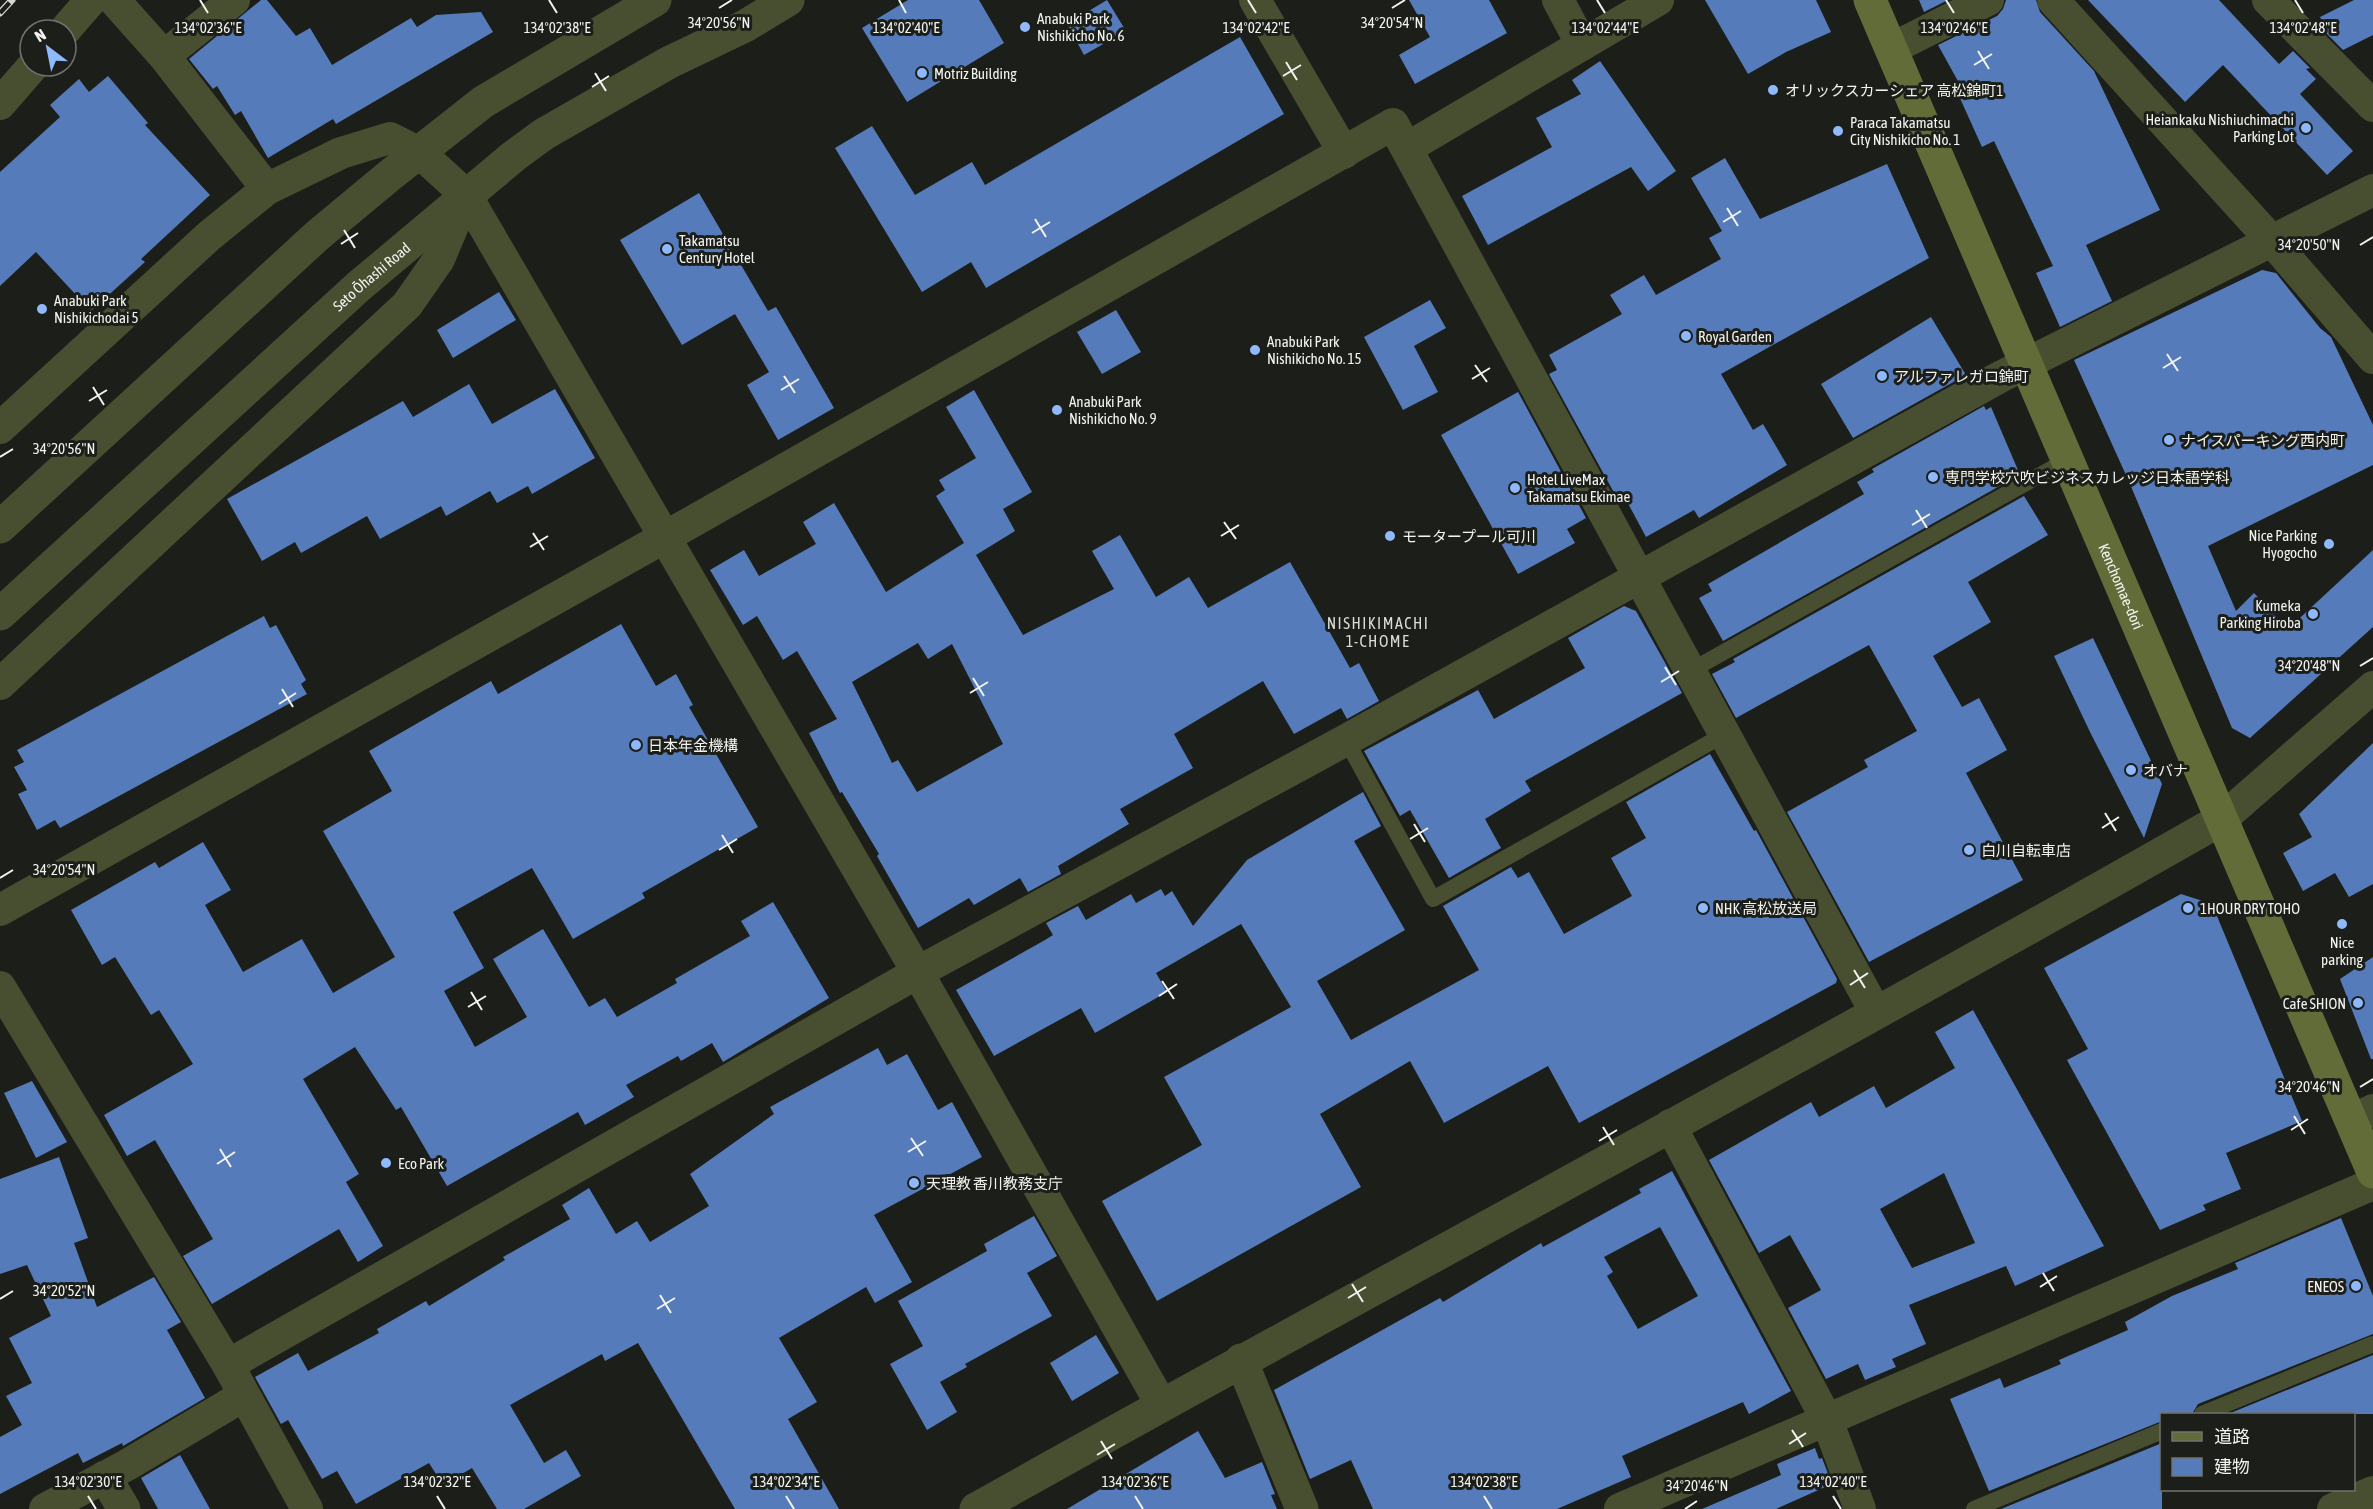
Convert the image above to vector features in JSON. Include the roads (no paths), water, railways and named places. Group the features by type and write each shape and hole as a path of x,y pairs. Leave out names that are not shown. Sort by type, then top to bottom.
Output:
{"main road":[{"name":"Kenchomae-dori","path":"1870,0 2222,819 2362,1115 2373,1172"}],"street":[{"path":"75,18 91,0"},
{"path":"114,0 164,56 267,189"},
{"path":"164,56 234,0"},
{"path":"0,527 318,235 483,102 655,0"},
{"name":"Seto Ōhashi Road","path":"7,608 359,286 466,195 544,134 668,63 745,26 788,0"},
{"path":"1255,0 1344,153"},
{"path":"1558,0 1582,45"},
{"path":"1407,148 1658,0"},
{"path":"1891,49 1988,0"},
{"path":"2052,0 2272,241 2373,358"},
{"path":"2268,0 2373,106"},
{"path":"0,104 23,78"},
{"path":"0,910 663,538 1393,124 1876,1013"},
{"path":"0,428 209,236 267,189 341,153 390,138 420,153 466,195 663,538 918,973 1161,1404"},
{"path":"228,1365 918,973 1346,740 2027,362 2373,190"},
{"path":"0,684 407,305 439,259 466,195"},
{"path":"976,1509 1161,1404 1876,1013 2222,819 2373,687"},
{"path":"0,987 228,1365 307,1509"},
{"path":"1670,1125 1827,1420 1860,1509"},
{"path":"1620,1509 2373,1184"},
{"path":"1241,1360 1302,1509"},
{"path":"45,1509 105,1477 243,1396"},
{"path":"105,1477 124,1509"},
{"path":"2333,1509 2373,1492"}],"lane":[{"path":"1690,671 2067,460"},
{"path":"1346,740 1433,899 1725,734"},
{"path":"2204,1413 2373,1344"},
{"path":"1974,1509 2160,1432"}],"railway":[{"path":"0,13 12,0"}],"place":[{"name":"Anabuki Park Nishikicho No. 6","path":"1025,27"},
{"name":"Motriz Building","path":"922,73"},
{"name":"オリックスカーシェア 高松錦町1","path":"1773,90"},
{"name":"Heiankaku Nishiuchimachi Parking Lot","path":"2306,128"},
{"name":"Paraca Takamatsu City Nishikicho No. 1","path":"1838,131"},
{"name":"Takamatsu Century Hotel","path":"667,249"},
{"name":"Anabuki Park Nishikichodai 5","path":"42,309"},
{"name":"Royal Garden","path":"1686,336"},
{"name":"Anabuki Park Nishikicho No. 15","path":"1255,350"},
{"name":"アルファレガロ錦町","path":"1882,376"},
{"name":"Anabuki Park Nishikicho No. 9","path":"1057,410"},
{"name":"ナイスパーキング西内町","path":"2169,440"},
{"name":"専門学校穴吹ビジネスカレッジ日本語学科","path":"1933,477"},
{"name":"Hotel LiveMax Takamatsu Ekimae","path":"1515,488"},
{"name":"モータープール可川","path":"1390,536"},
{"name":"Nice Parking Hyogocho","path":"2329,544"},
{"name":"Kumeka Parking Hiroba","path":"2313,614"},
{"name":"日本年金機構","path":"636,745"},
{"name":"オバナ","path":"2131,770"},
{"name":"白川自転車店","path":"1969,850"},
{"name":"NHK 高松放送局","path":"1703,908"},
{"name":"1HOUR DRY TOHO","path":"2188,908"},
{"name":"Nice parking","path":"2342,924"},
{"name":"Cafe SHION","path":"2358,1003"},
{"name":"Eco Park","path":"386,1163"},
{"name":"天理教 香川教務支庁","path":"914,1183"},
{"name":"ENEOS","path":"2356,1286"}],"district":[{"name":"NISHIKIMACHI 1-CHOME","path":"1378,632"}]}
